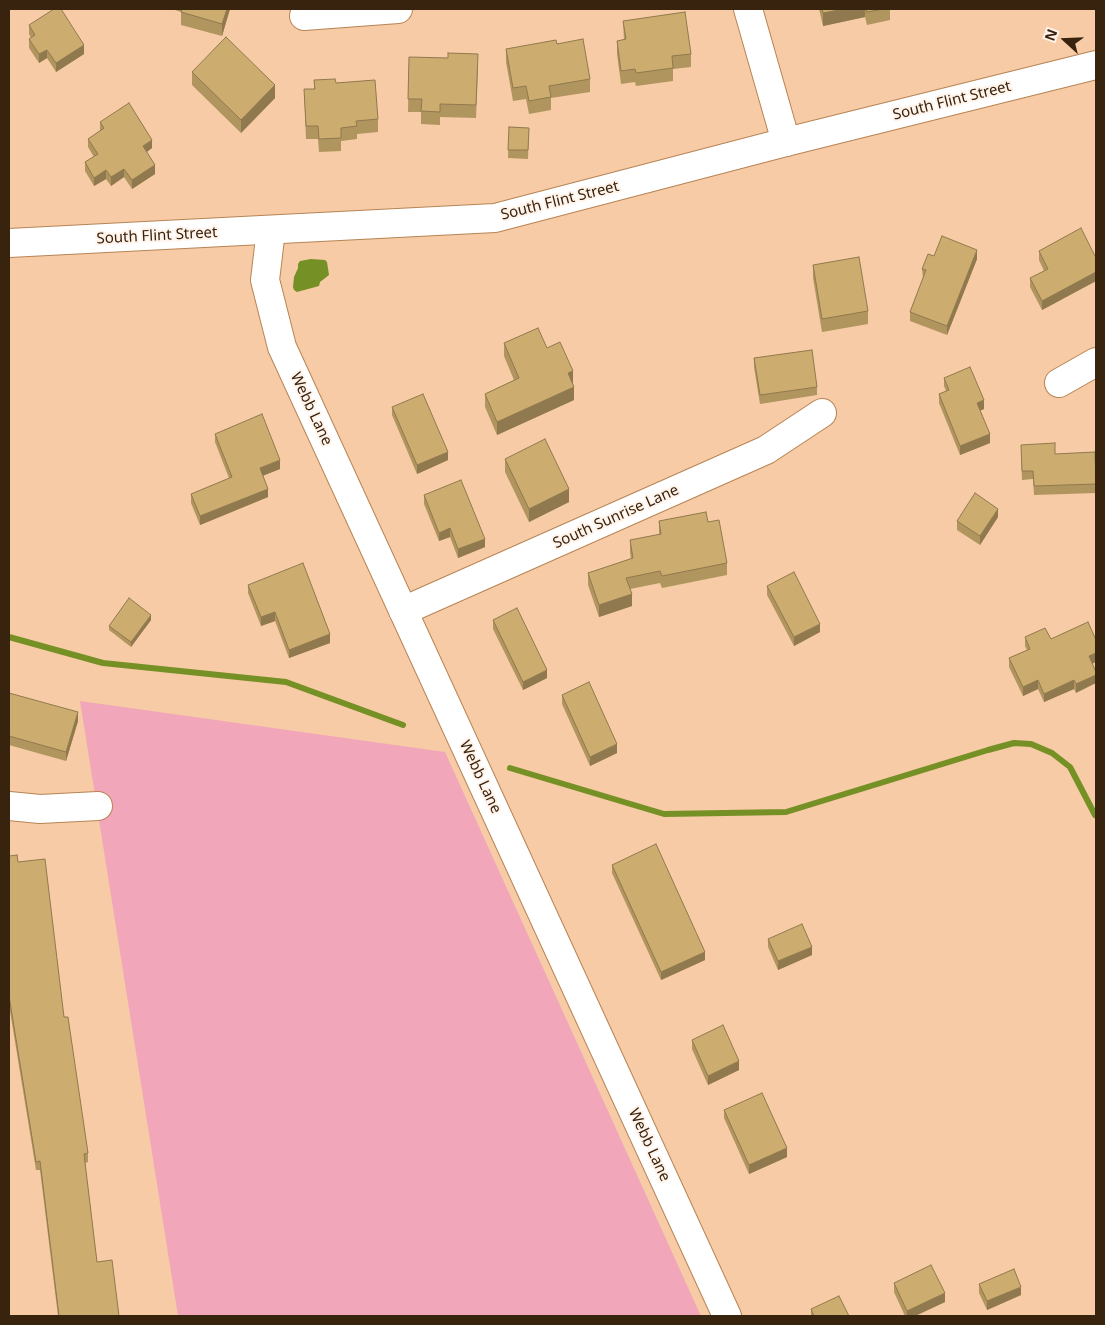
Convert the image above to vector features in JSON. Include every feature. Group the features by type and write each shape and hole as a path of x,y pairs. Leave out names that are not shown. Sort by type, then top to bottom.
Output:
{"street":[{"path":"304,16 398,9"},
{"path":"748,9 786,142"},
{"name":"South Flint Street","path":"9,243 495,218 786,142 1096,65"},
{"name":"Webb Lane","path":"271,230 265,280 282,347 727,1316"},
{"path":"1059,383 1096,362"},
{"name":"South Sunrise Lane","path":"404,611 766,450 822,413"},
{"path":"9,806 40,809 98,806"}],"shaded area":[{"path":"311,259 325,260 329,275 320,282 319,286 297,292 293,287 298,264 300,261"},
{"path":"80,701 445,752 701,1316 178,1316"}],"building":[{"path":"54,9 61,9 84,45 56,63 47,50 39,54 29,39 35,35 29,25"},
{"path":"182,9 227,9 222,24 181,12"},
{"path":"822,9 844,9 823,13"},
{"path":"866,9 883,9 867,12"},
{"path":"685,12 691,54 672,56 673,68 636,73 635,69 621,71 617,41 626,39 623,21"},
{"path":"226,37 275,85 241,120 192,72"},
{"path":"583,39 590,79 549,86 551,97 529,101 526,86 513,88 506,49 556,40 557,44"},
{"path":"448,53 478,54 476,105 440,104 440,112 421,111 422,99 408,99 409,57 448,58"},
{"path":"335,79 336,83 375,80 378,119 356,121 357,126 341,128 341,138 319,139 318,126 306,126 304,89 315,89 314,80"},
{"path":"129,103 152,140 143,146 155,165 132,180 124,169 111,177 106,170 94,178 85,162 98,154 88,139 104,128 100,122"},
{"path":"509,127 529,128 528,150 508,150"},
{"path":"1081,228 1096,258 1096,272 1042,301 1030,278 1048,269 1039,251"},
{"path":"942,236 977,250 947,326 910,312 926,270 922,269 928,254 934,256"},
{"path":"859,257 868,311 822,319 813,265"},
{"path":"538,328 547,348 560,342 573,371 568,373 574,387 497,422 485,394 519,378 504,343"},
{"path":"812,350 817,387 760,395 754,358"},
{"path":"970,367 984,400 977,403 990,434 960,446 939,394 949,390 944,378"},
{"path":"423,394 448,452 417,465 392,407"},
{"path":"262,414 280,460 260,468 268,489 200,516 191,494 232,477 215,434"},
{"path":"545,439 569,489 529,509 505,459"},
{"path":"1055,443 1055,454 1095,452 1096,484 1034,486 1033,471 1022,471 1021,445"},
{"path":"461,480 485,539 458,549 450,528 439,533 424,495"},
{"path":"975,493 998,509 980,536 957,521"},
{"path":"706,512 708,522 719,520 727,563 662,576 660,571 626,578 632,594 599,605 588,573 633,558 630,540 661,534 659,521"},
{"path":"303,563 330,634 289,650 275,612 261,617 248,585"},
{"path":"794,572 820,624 794,637 767,586"},
{"path":"129,598 151,615 131,642 109,626"},
{"path":"517,608 547,670 523,682 493,620"},
{"path":"1088,622 1096,640 1096,653 1089,656 1096,675 1076,684 1074,680 1044,694 1038,680 1023,687 1009,658 1030,649 1025,637 1045,628 1051,639"},
{"path":"589,682 617,744 590,757 562,695"},
{"path":"9,693 78,712 66,752 9,736"},
{"path":"656,844 705,952 661,972 612,865"},
{"path":"17,855 18,862 45,859 64,1017 68,1017 88,1153 84,1154 97,1262 112,1260 119,1316 59,1316 40,1161 36,1162 9,996 9,856"},
{"path":"802,924 812,947 778,961 768,939"},
{"path":"723,1025 739,1061 708,1076 692,1040"},
{"path":"762,1093 787,1148 749,1165 724,1110"},
{"path":"931,1265 945,1293 907,1311 894,1283"},
{"path":"1014,1269 1021,1287 987,1301 979,1284"},
{"path":"839,1296 849,1316 814,1316 811,1309"}],"waterway":[{"path":"9,637 103,663 286,682 403,725"},
{"path":"510,768 664,814 786,812 988,750 1014,743 1031,744 1052,753 1070,767 1095,815"}]}
